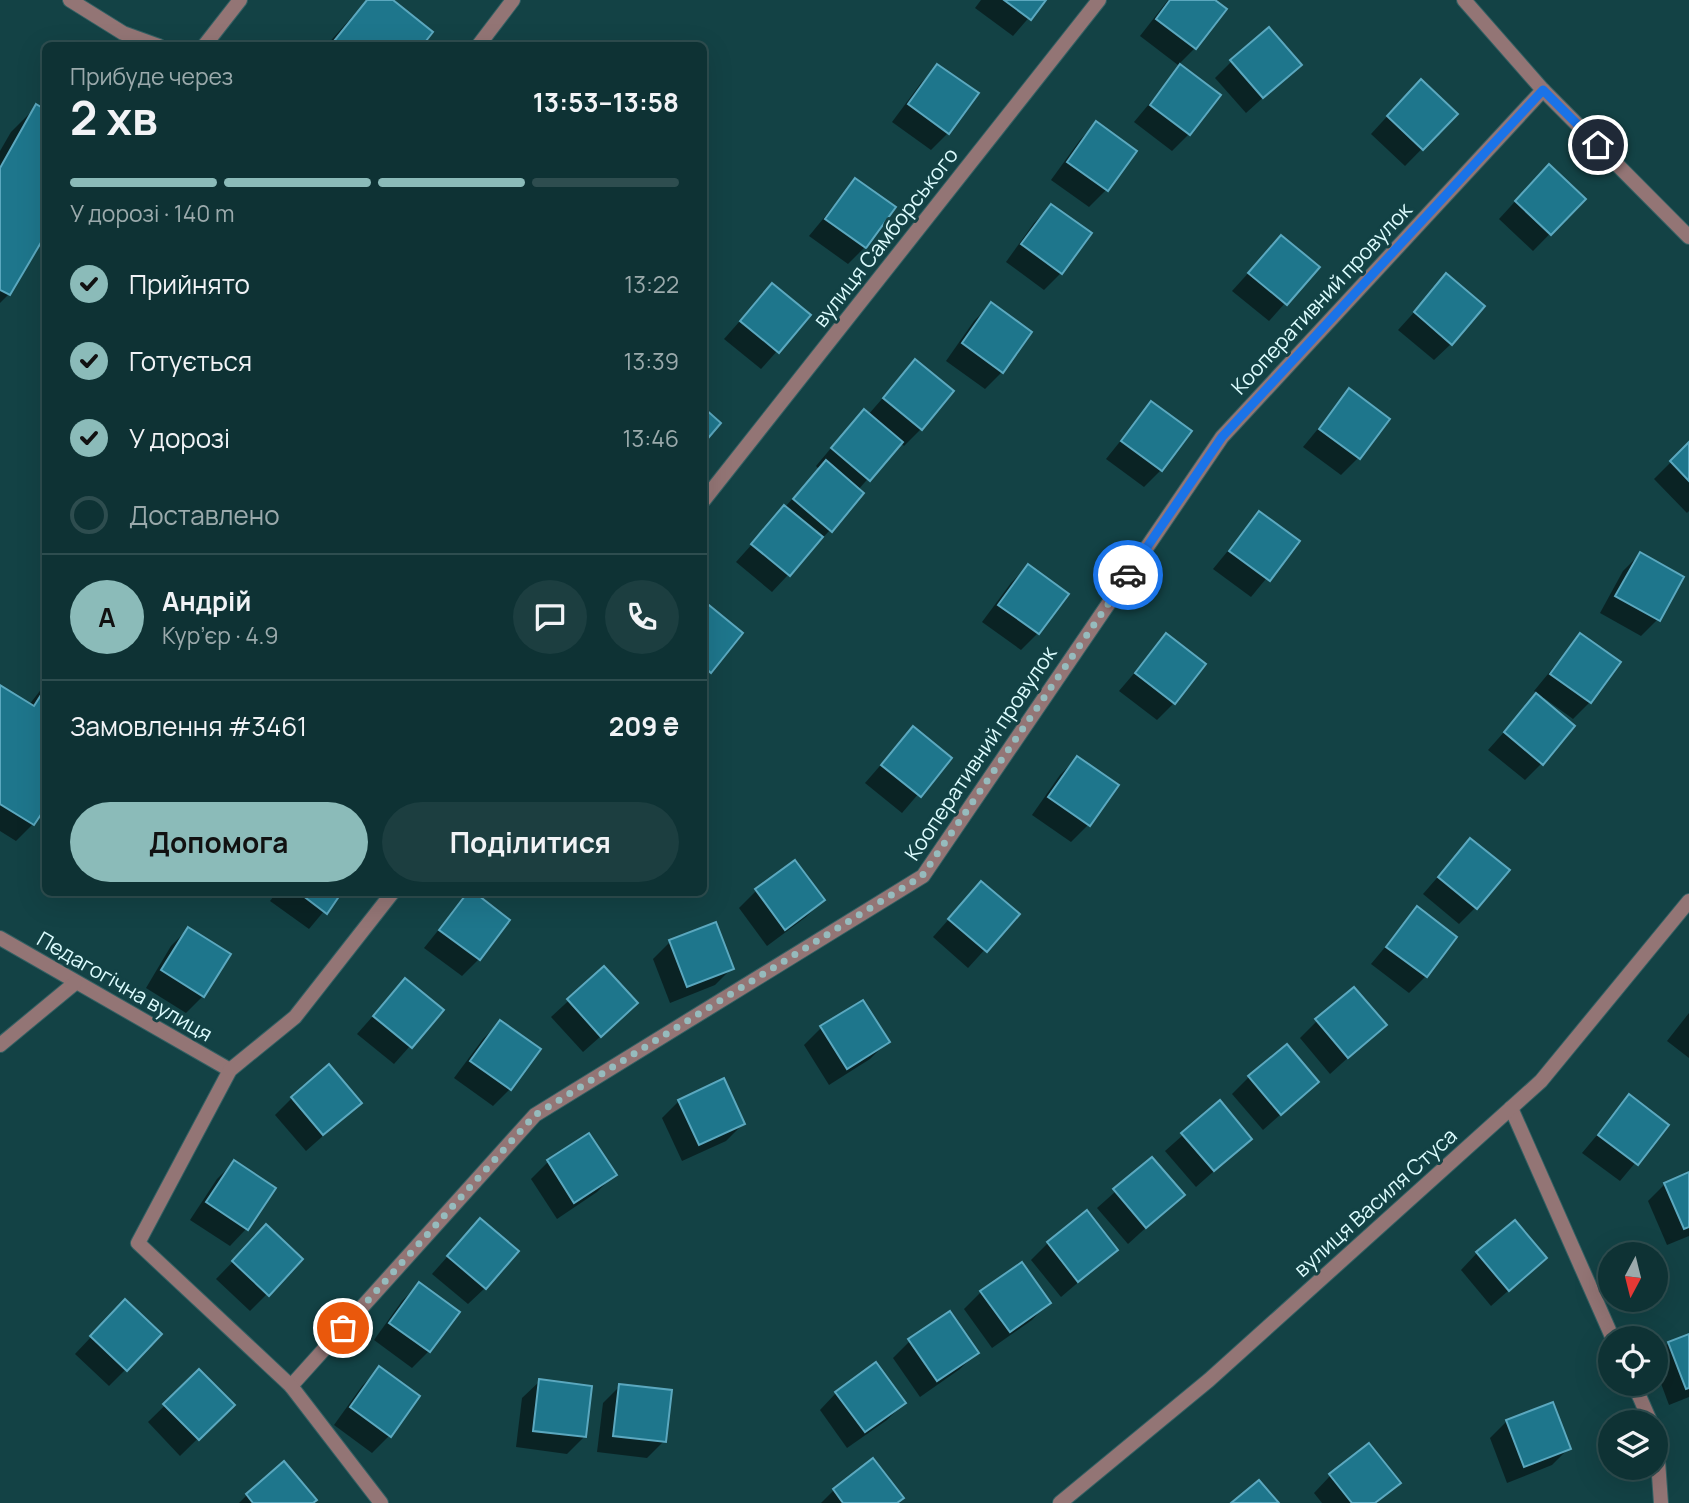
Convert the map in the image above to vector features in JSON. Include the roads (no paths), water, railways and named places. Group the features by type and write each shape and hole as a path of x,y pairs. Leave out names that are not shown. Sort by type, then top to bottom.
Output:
{"street":[{"path":"70,0 123,33 148,42"},
{"path":"207,42 240,0"},
{"path":"481,42 513,0"},
{"name":"вулиця Самборського","path":"707,496 1099,0"},
{"path":"1464,0 1543,90 1689,237"},
{"name":"Кооперативний провулок","path":"291,1386 535,1115 922,876 1222,437 1543,90"},
{"path":"381,1503 291,1386 138,1243 230,1070 295,1017 390,896"},
{"name":"вулиця Василя Стуса","path":"1060,1503 1209,1380 1541,1081 1689,901"},
{"name":"Педагогічна вулиця","path":"0,938 230,1070"},
{"path":"0,1045 75,983"},
{"path":"1511,1108 1607,1326"},
{"path":"1659,1480 1661,1503"}]}
